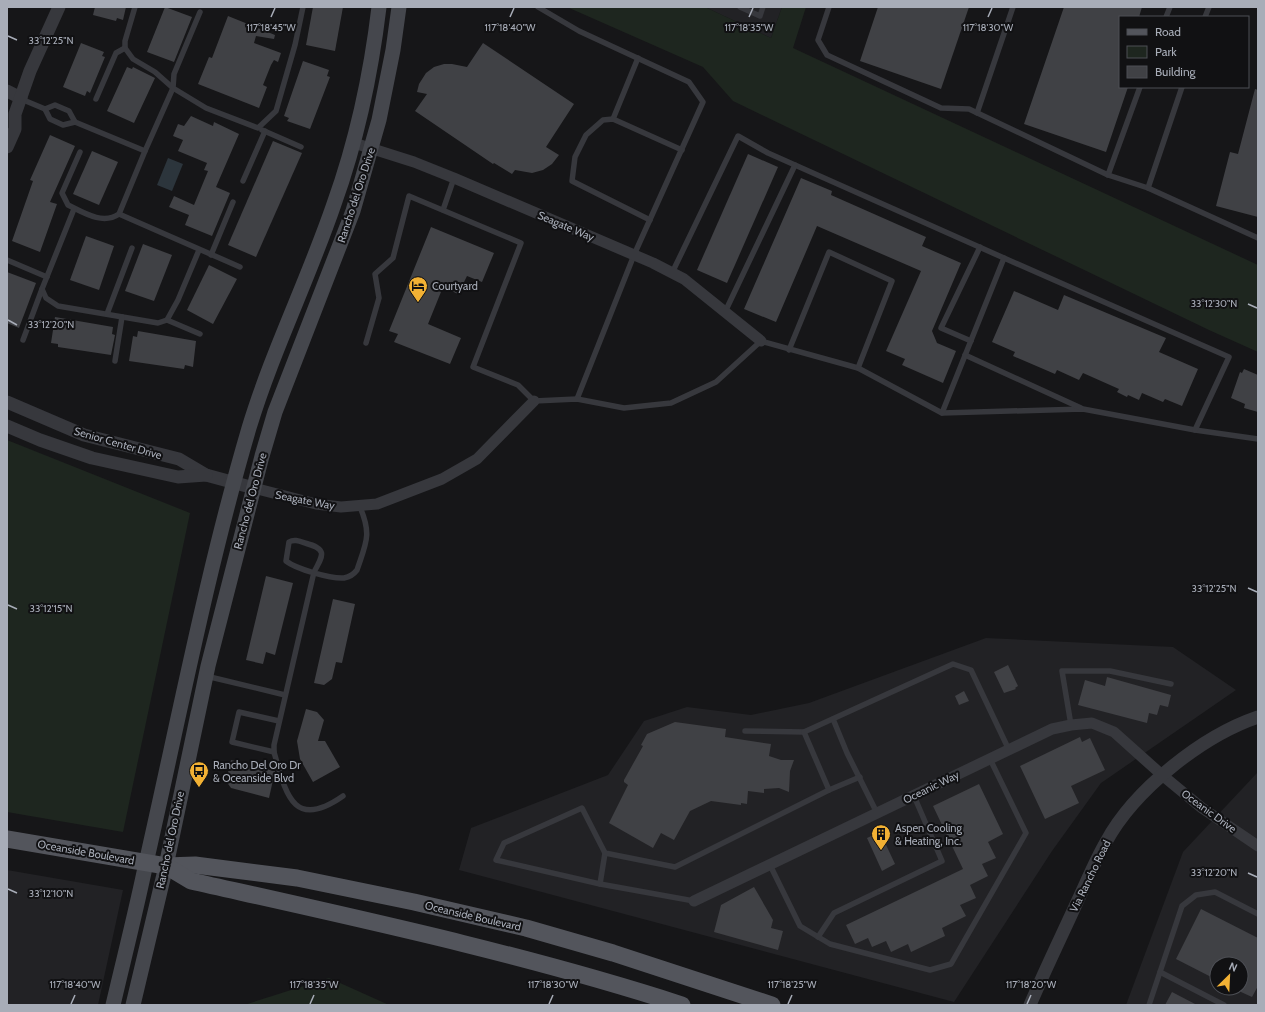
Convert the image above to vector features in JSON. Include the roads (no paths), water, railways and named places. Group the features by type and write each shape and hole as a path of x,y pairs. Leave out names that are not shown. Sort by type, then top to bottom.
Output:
{"main road":[{"name":"Rancho del Oro Drive","path":"113,1005 147,862 189,662 235,483 262,390 334,204 354,143 362,108 378,7"},
{"name":"Rancho del Oro Drive","path":"133,1005 166,866 206,676 254,488 275,412 353,211 372,148 393,50 399,7"},
{"name":"Oceanside Boulevard","path":"7,839 166,866 194,865 297,878 414,902 526,928 613,953 772,1005"},
{"name":"Oceanside Boulevard","path":"166,866 191,881 411,930 529,959 618,984 682,1005"}],"street":[{"path":"7,147 15,129 11,117 21,98 30,71 59,7"},
{"path":"7,91 21,98"},
{"name":"Seagate Way","path":"354,143 414,162 454,178 634,255 672,273 684,279 761,341"},
{"name":"Seagate Way","path":"235,483 316,504 360,507 377,504 442,479 477,459 534,401"},
{"name":"Senior Center Drive","path":"7,402 84,435 179,459 206,475 235,483"},
{"name":"Senior Center Drive","path":"7,426 40,440 92,458 178,477 206,475"},
{"name":"Via Rancho Road","path":"1030,1005 1106,841 1128,812 1162,775 1207,741 1242,723 1258,717"},
{"name":"Oceanic Way","path":"694,901 1052,729 1092,723 1114,732 1162,775"},
{"name":"Oceanic Drive","path":"1162,775 1202,808 1258,846"}],"lane":[{"path":"136,7 125,41 126,48 132,59 155,72 173,88 206,108 258,128 301,147"},
{"path":"258,128 276,111 295,45 303,7"},
{"path":"538,7 579,31 689,82 703,102 634,255 578,399"},
{"path":"740,7 760,16 763,7"},
{"path":"829,7 818,40 827,55 941,108 969,110 1108,175 1148,188 1258,238"},
{"path":"976,113 1013,7"},
{"path":"80,152 62,192 68,206 98,219 113,218 119,214 173,88 174,74 200,12"},
{"path":"96,99 116,54 126,48"},
{"path":"613,119 638,58"},
{"path":"1108,175 1140,88"},
{"path":"1148,188 1182,88"},
{"path":"21,98 45,108 55,105 70,111 75,122"},
{"path":"45,108 50,120 63,125 75,122 145,152"},
{"path":"650,220 572,181 575,157 586,135 603,120 613,119 682,150"},
{"path":"243,181 265,131"},
{"path":"672,273 738,136 768,153 1229,357 1195,430"},
{"path":"725,312 795,165"},
{"path":"443,210 454,178"},
{"path":"366,343 379,298 375,274 393,258 409,196 521,243 473,367 518,385 534,401 578,399 624,408 671,403 716,382 761,341 858,368 942,413 1083,409 1195,430 1258,439"},
{"path":"211,255 233,202"},
{"path":"23,340 74,209"},
{"path":"119,214 240,267"},
{"path":"971,341 941,328 980,247"},
{"path":"107,314 132,248"},
{"path":"167,320 178,300 199,250"},
{"path":"789,350 829,252 892,280 858,368"},
{"path":"942,413 1004,258"},
{"path":"7,260 47,277"},
{"path":"42,289 46,298 58,306 158,323 167,320 200,334"},
{"path":"116,361 122,317"},
{"path":"965,355 1083,409"},
{"path":"343,796 330,805 319,809 309,811 296,806 289,797 274,752 279,721 314,572 322,558 319,546 295,540 289,542 286,561 291,565 314,572 336,578 346,578 357,570 368,534 367,522 360,507"},
{"path":"745,731 804,732 952,664 971,670 1009,750"},
{"path":"1071,725 1062,671 1110,671 1171,684"},
{"path":"206,676 285,695"},
{"path":"274,752 232,742 239,712 279,721"},
{"path":"833,719 847,753 877,813"},
{"path":"804,732 829,790"},
{"path":"770,865 800,926 830,944 930,970 951,964 1026,833 990,759"},
{"path":"605,853 676,867 829,790 860,777"},
{"path":"818,937 834,913 942,861 914,796"},
{"path":"600,884 605,853 582,808 504,843 496,860 600,884 694,901"},
{"path":"1149,1005 1182,906 1196,895 1215,892 1258,914"},
{"path":"1160,972 1224,1005"}],"place":[{"name":"Courtyard","path":"418,303"},
{"name":"Rancho Del Oro Dr & Oceanside Blvd","path":"199,788"},
{"name":"Aspen Cooling & Heating, Inc.","path":"881,851"}]}
